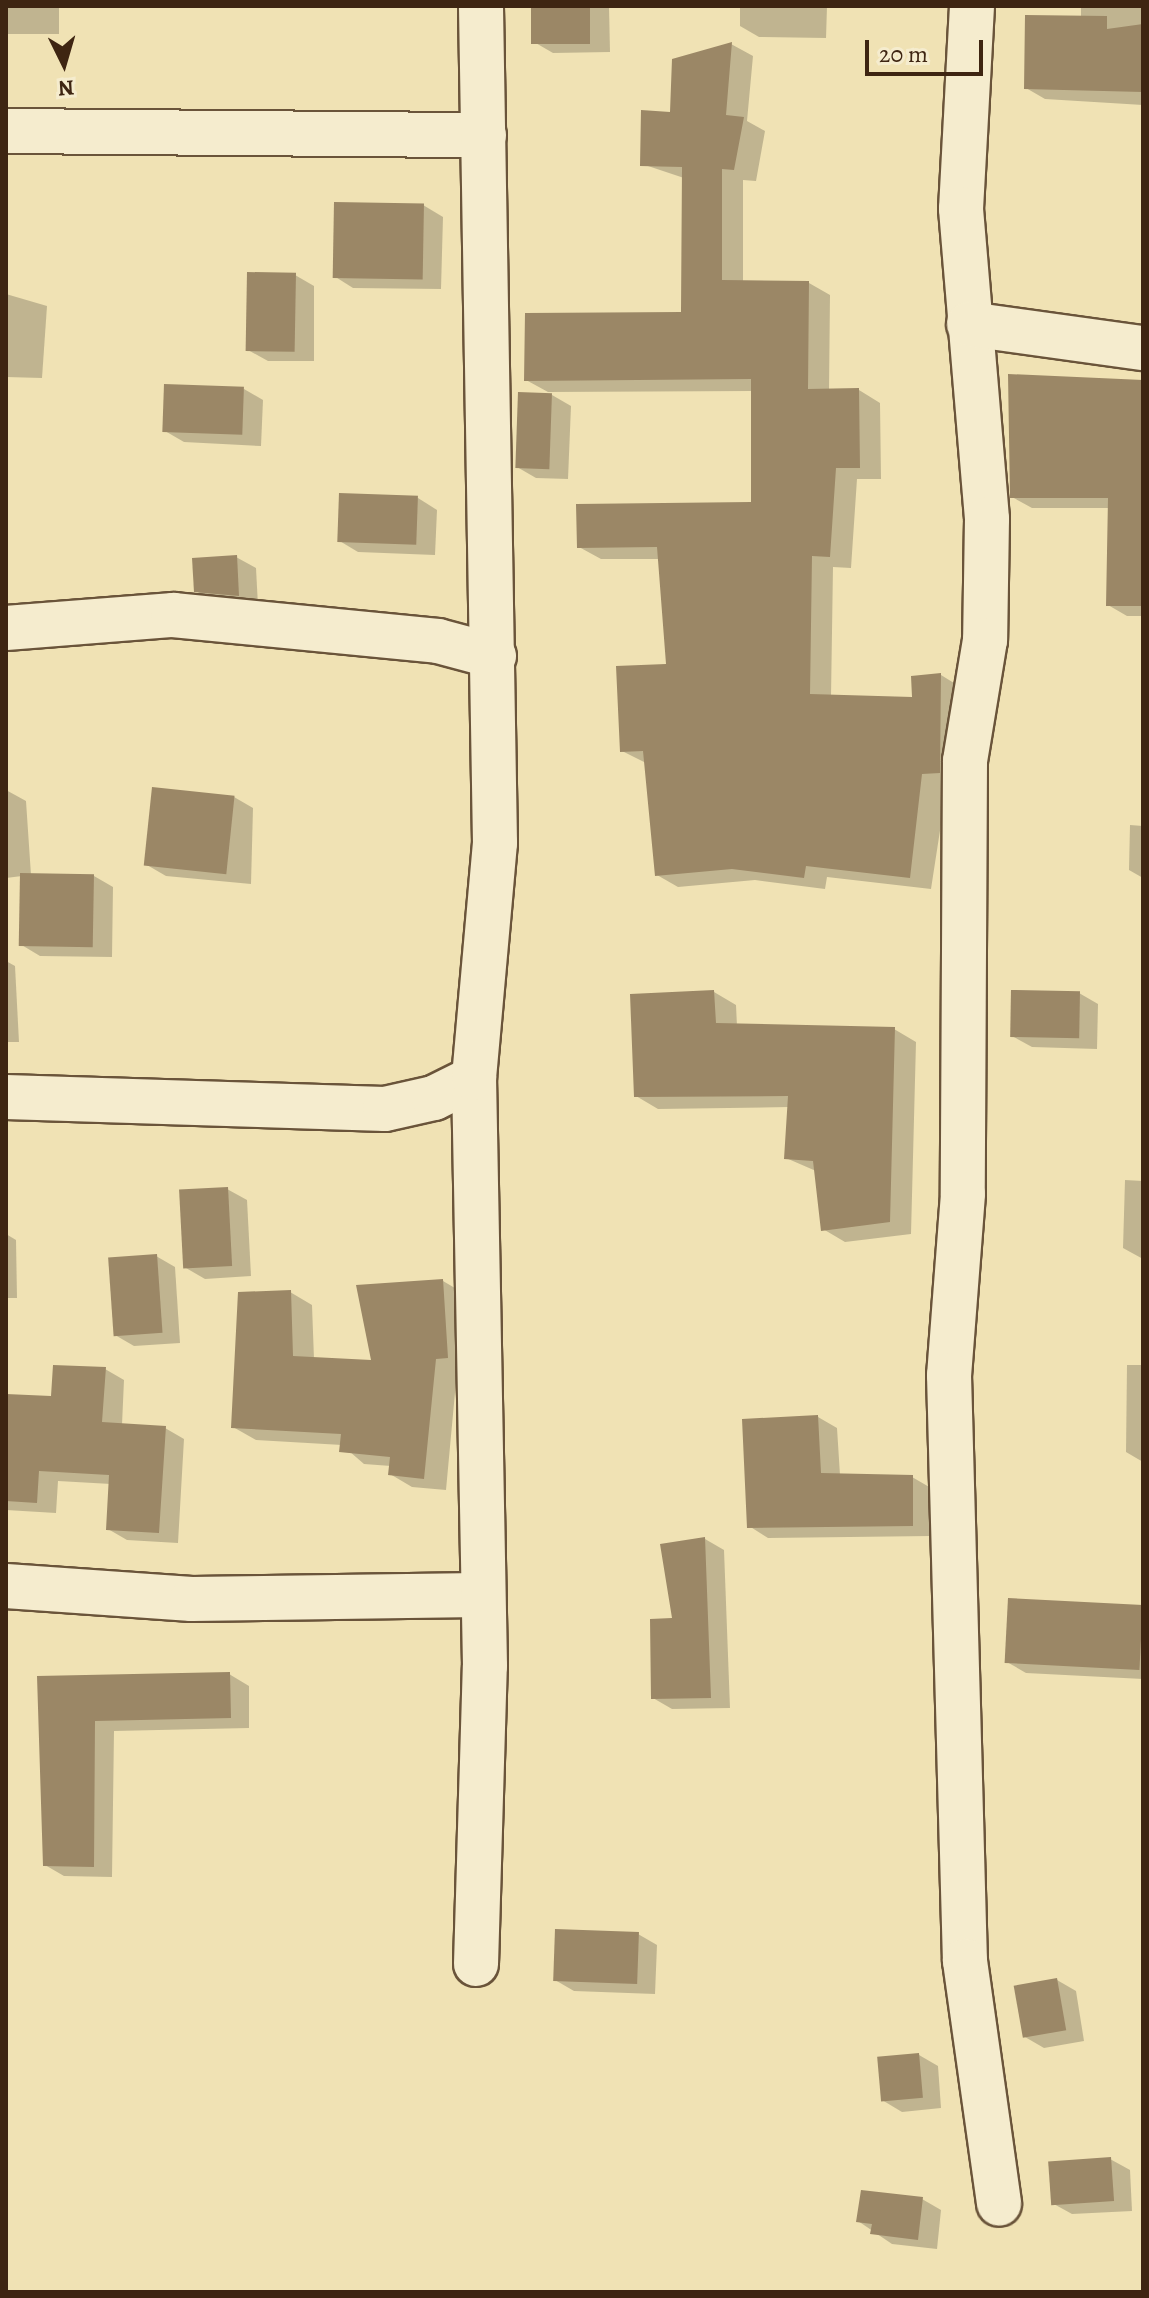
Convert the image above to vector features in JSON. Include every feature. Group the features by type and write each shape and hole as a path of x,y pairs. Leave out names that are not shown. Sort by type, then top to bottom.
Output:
{"street":[{"path":"476,1964 485,1801 474,1078 495,843 481,6"},
{"path":"972,6 962,134 969,324 987,519 986,625 965,761 963,1194 949,1375 965,1961 999,2204"},
{"path":"6,131 484,135"},
{"path":"969,324 1143,348"},
{"path":"6,628 173,615 438,641 494,656"},
{"path":"6,1097 385,1109 434,1098 474,1078"},
{"path":"6,1586 192,1599 480,1595"}],"building":[{"path":"531,6 590,6 590,44 531,44"},
{"path":"1025,15 1107,16 1107,29 1143,24 1143,92 1024,89"},
{"path":"732,42 726,115 744,117 734,170 722,169 722,280 809,281 808,389 859,388 860,468 836,468 830,557 812,556 810,694 912,697 911,676 941,673 940,773 922,774 910,878 806,866 804,878 732,869 655,876 643,751 620,752 616,666 666,664 657,547 577,548 576,504 751,502 751,379 524,381 525,313 681,312 682,167 640,166 641,110 670,112 672,59"},
{"path":"334,202 424,204 423,280 333,278"},
{"path":"247,272 296,273 295,352 246,351"},
{"path":"1008,374 1143,380 1143,606 1106,606 1108,498 1010,498"},
{"path":"164,384 244,387 242,435 162,432"},
{"path":"518,392 552,393 549,469 515,468"},
{"path":"339,493 418,496 416,545 337,542"},
{"path":"237,555 239,596 194,592 192,558"},
{"path":"152,787 235,796 226,874 144,866"},
{"path":"20,873 94,874 93,947 19,946"},
{"path":"714,990 716,1023 895,1027 890,1222 821,1231 813,1161 784,1159 788,1096 634,1097 630,994"},
{"path":"1011,990 1080,991 1079,1038 1010,1037"},
{"path":"228,1187 232,1266 183,1268 179,1190"},
{"path":"157,1254 163,1333 114,1336 108,1257"},
{"path":"443,1279 448,1358 436,1359 424,1479 388,1475 390,1457 339,1452 341,1434 231,1428 238,1292 291,1290 293,1356 371,1360 356,1285"},
{"path":"53,1365 106,1367 102,1422 166,1426 159,1533 106,1530 109,1475 39,1471 37,1503 6,1501 6,1394 51,1396"},
{"path":"818,1415 821,1473 913,1475 913,1526 747,1528 742,1419"},
{"path":"705,1537 711,1698 651,1699 650,1619 672,1618 660,1544"},
{"path":"1008,1598 1143,1605 1139,1670 1005,1663"},
{"path":"230,1672 231,1718 95,1721 94,1867 43,1866 37,1676"},
{"path":"555,1929 639,1932 637,1984 553,1981"},
{"path":"1057,1978 1066,2030 1023,2038 1014,1986"},
{"path":"919,2053 923,2098 881,2101 877,2057"},
{"path":"1111,2157 1114,2201 1051,2205 1048,2161"},
{"path":"861,2190 923,2197 918,2240 870,2234 872,2224 856,2222"}]}
